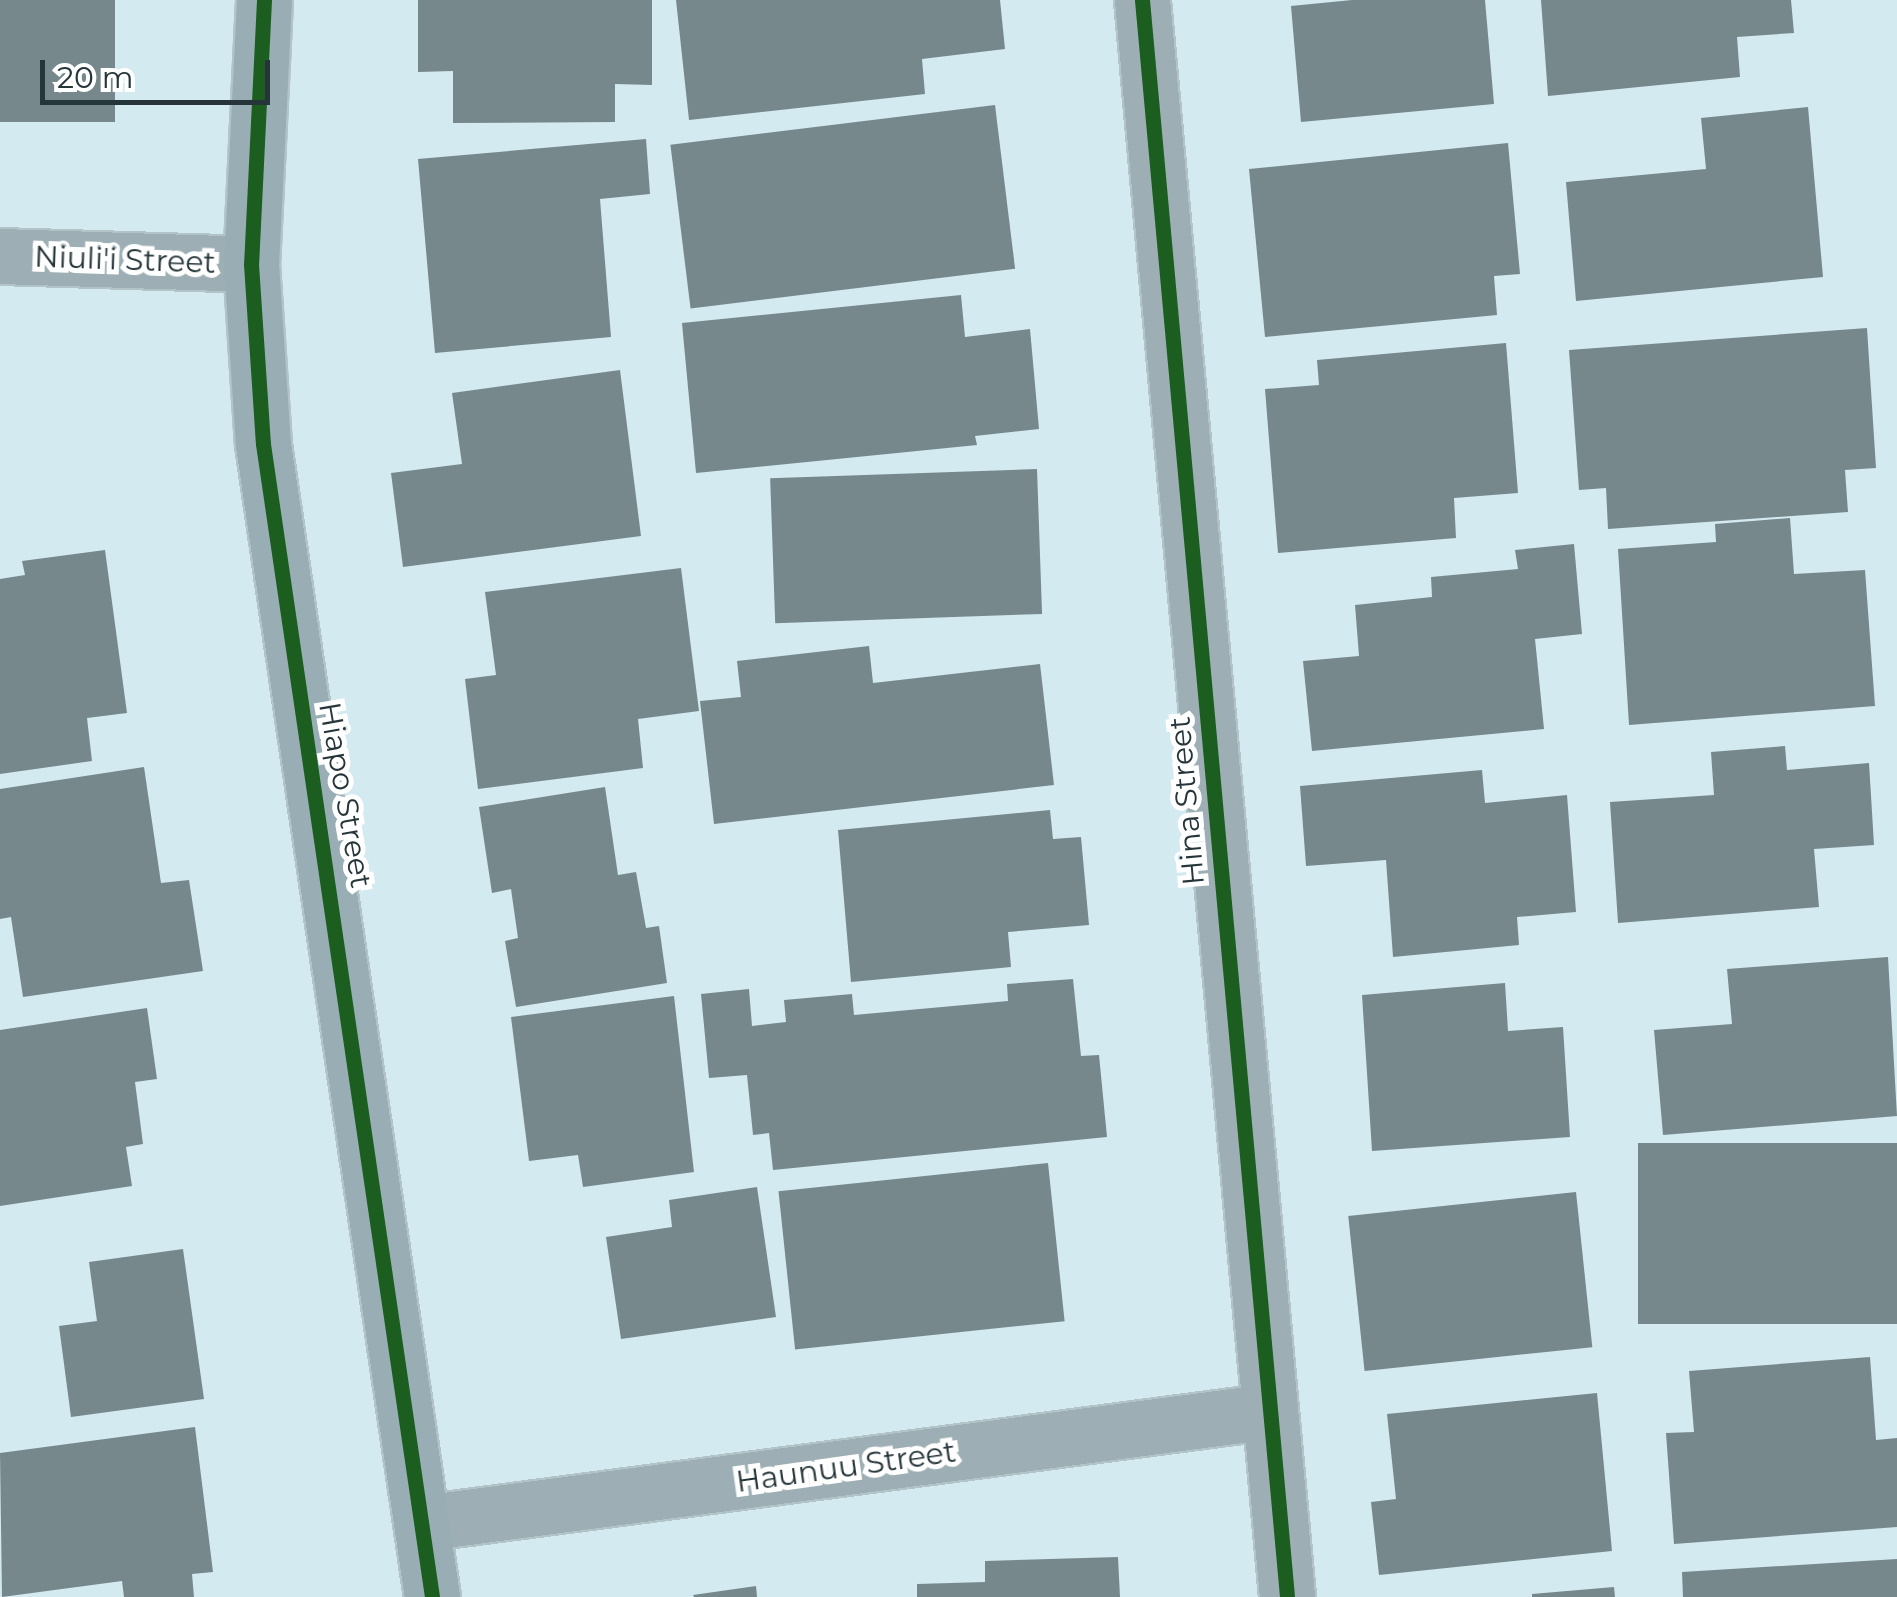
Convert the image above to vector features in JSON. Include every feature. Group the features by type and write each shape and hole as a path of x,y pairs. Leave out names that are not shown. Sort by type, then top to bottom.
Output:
{"street":[{"name":"Hiapo Street","path":"264,0 251,264 282,603 336,904 432,1597"},
{"name":"Hina Street","path":"1142,0 1287,1597"},
{"name":"Niuli'i Street","path":"0,256 251,264"},
{"name":"Haunuu Street","path":"422,1523 1270,1411"}],"building":[{"path":"0,0 115,0 115,122 0,122"},
{"path":"418,0 652,0 652,85 615,84 615,122 453,123 453,71 418,72"},
{"path":"676,0 1000,0 1005,49 922,59 925,94 689,120"},
{"path":"1352,0 1485,0 1494,104 1301,122 1291,6"},
{"path":"1541,0 1791,0 1794,33 1737,37 1740,77 1548,96"},
{"path":"995,105 1015,269 691,309 670,145"},
{"path":"1808,107 1823,277 1576,301 1566,182 1706,169 1701,118"},
{"path":"646,139 650,194 600,199 611,337 435,353 418,159"},
{"path":"1508,143 1520,274 1494,276 1497,315 1265,337 1249,169"},
{"path":"961,295 965,337 1030,329 1039,429 975,436 977,445 696,473 682,323"},
{"path":"1867,328 1876,468 1845,470 1848,512 1608,529 1606,488 1579,490 1569,350"},
{"path":"1506,343 1518,493 1454,498 1456,538 1278,553 1265,389 1319,385 1317,360"},
{"path":"620,370 641,536 403,567 391,473 462,464 452,393"},
{"path":"1037,469 1042,614 775,623 770,478"},
{"path":"1790,518 1794,574 1865,570 1875,706 1629,725 1618,549 1716,542 1715,524"},
{"path":"1574,544 1582,634 1535,639 1544,729 1312,751 1303,661 1359,656 1355,605 1432,597 1431,577 1518,569 1515,550"},
{"path":"105,550 127,713 87,718 92,761 0,774 0,579 25,575 22,561"},
{"path":"681,568 699,711 638,719 643,768 478,789 465,679 496,675 485,592"},
{"path":"869,646 873,683 1040,664 1054,785 714,824 700,701 741,697 737,661"},
{"path":"1785,746 1787,770 1869,763 1874,845 1814,849 1819,907 1618,923 1610,802 1714,795 1711,752"},
{"path":"144,767 161,883 189,880 203,971 23,997 11,917 0,919 0,789"},
{"path":"1482,770 1485,803 1567,795 1576,912 1517,917 1519,945 1393,957 1386,860 1306,866 1300,786"},
{"path":"605,787 618,875 636,872 646,928 659,926 667,983 516,1007 505,941 518,938 511,889 492,893 479,807"},
{"path":"1050,810 1053,839 1081,837 1089,925 1008,932 1011,967 851,982 838,830"},
{"path":"1888,957 1897,1116 1663,1135 1654,1030 1732,1024 1727,969"},
{"path":"1073,979 1081,1056 1099,1055 1107,1137 773,1170 769,1133 753,1135 747,1075 709,1078 701,994 749,989 752,1026 786,1022 784,1000 852,994 854,1015 1008,1001 1007,984"},
{"path":"1505,983 1508,1031 1563,1027 1570,1137 1372,1151 1362,995"},
{"path":"674,996 694,1172 583,1187 578,1155 529,1161 511,1017"},
{"path":"147,1008 157,1079 135,1082 143,1144 126,1147 132,1186 0,1206 0,1030"},
{"path":"1638,1143 1897,1143 1897,1324 1638,1324"},
{"path":"1048,1163 1065,1321 795,1349 778,1191"},
{"path":"757,1187 776,1317 621,1339 606,1237 672,1227 669,1200"},
{"path":"1576,1192 1592,1347 1365,1371 1348,1216"},
{"path":"183,1249 204,1399 71,1417 59,1326 97,1321 89,1262"},
{"path":"1870,1357 1876,1440 1897,1438 1897,1527 1674,1544 1666,1433 1694,1432 1689,1371"},
{"path":"1597,1393 1612,1551 1379,1575 1371,1502 1396,1499 1387,1414"},
{"path":"195,1427 213,1572 192,1574 194,1597 124,1597 122,1581 2,1597 0,1453"},
{"path":"1118,1557 1120,1597 917,1597 917,1584 985,1582 985,1561"},
{"path":"1897,1559 1897,1597 1683,1597 1682,1572"},
{"path":"756,1586 757,1597 693,1595"},
{"path":"1614,1587 1615,1597 1532,1597 1532,1594"}],"cycle path":[{"path":"264,0 251,264 263,444 432,1597"},
{"path":"1142,0 1287,1597"}]}
